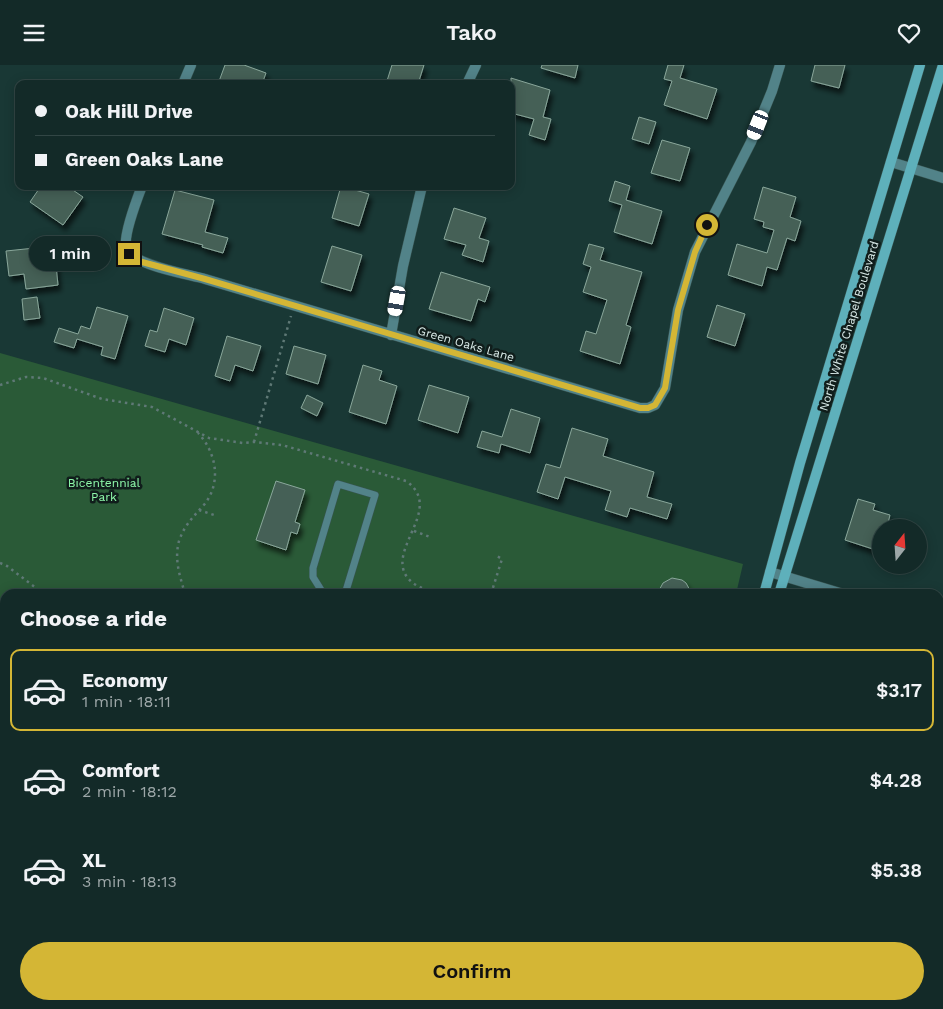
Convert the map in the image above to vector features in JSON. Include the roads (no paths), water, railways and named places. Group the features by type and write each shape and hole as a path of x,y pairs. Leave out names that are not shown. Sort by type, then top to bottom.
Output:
{"main road":[{"name":"North White Chapel Boulevard","path":"765,589 803,454 920,65"},
{"name":"North White Chapel Boulevard","path":"780,589 943,65"}],"street":[{"path":"185,80 191,65"},
{"path":"469,80 476,65"},
{"name":"Green Oaks Lane","path":"141,190 128,229 125,245 129,254 142,262 640,408 648,408 655,405 665,388 678,310 695,252 751,142 772,91 780,65"},
{"path":"891,162 943,178"},
{"path":"391,335 403,266 421,190"},
{"path":"770,572 826,589"}],"lane":[{"path":"321,589 313,577 313,568 338,484 375,495 347,589"}],"park label":[{"name":"Bicentennial Park","path":"104,490"}]}
